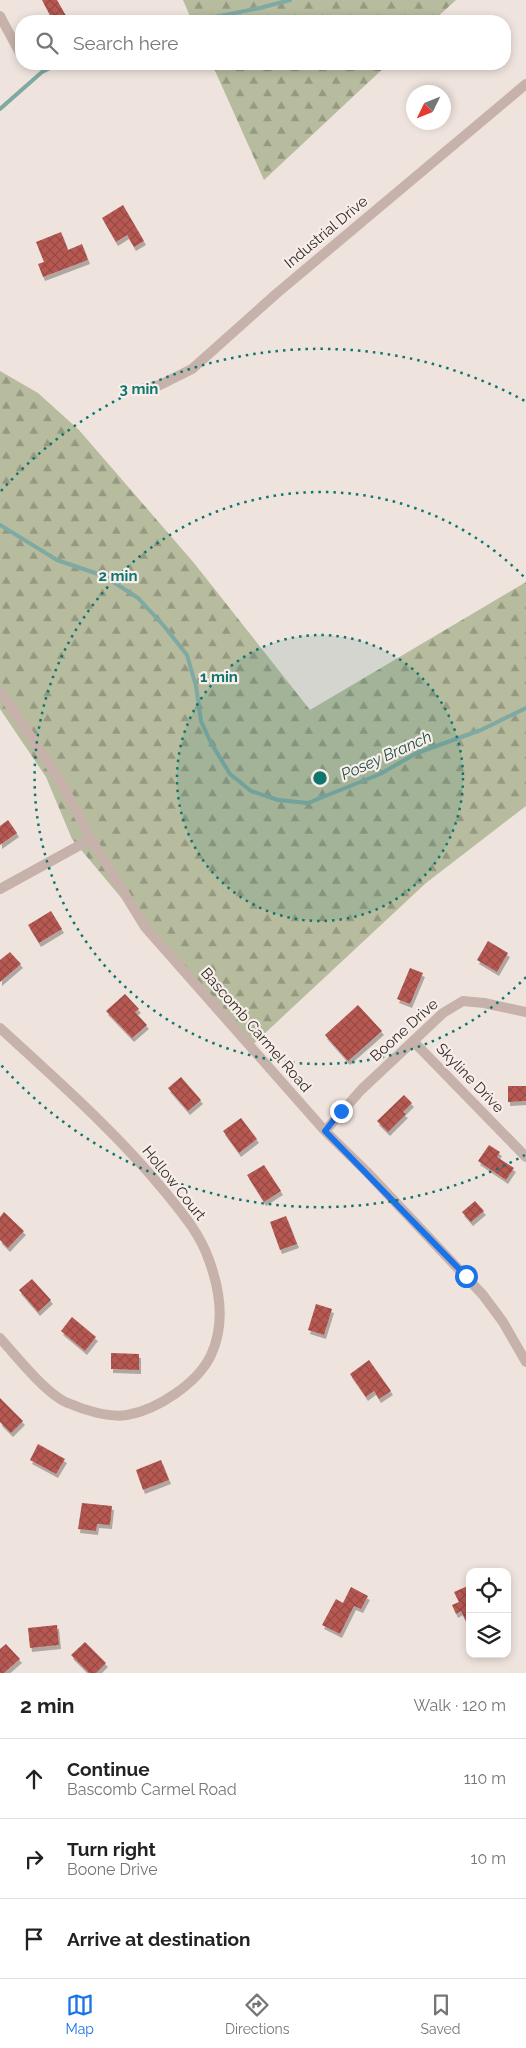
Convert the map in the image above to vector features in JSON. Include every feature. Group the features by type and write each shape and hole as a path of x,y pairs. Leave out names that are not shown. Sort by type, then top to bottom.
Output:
{"street":[{"path":"0,16 15,44"},
{"name":"Industrial Drive","path":"138,390 160,385 192,369 276,294 526,84"},
{"name":"Bascomb Carmel Road","path":"0,691 58,780 144,927 325,1131 380,1186 483,1296 503,1322 526,1362"},
{"path":"0,889 91,839"},
{"name":"Boone Drive","path":"325,1131 361,1090 443,1013 463,1001 484,1003 526,1012"},
{"name":"Hollow Court","path":"0,1028 80,1102 148,1170 191,1224 209,1258 219,1294 220,1325 211,1356 195,1376 176,1393 155,1406 126,1415 98,1412 66,1402 34,1376 0,1338"},
{"name":"Skyline Drive","path":"414,1041 526,1157"}],"green space":[{"path":"183,0 456,0 440,15 189,15"},
{"path":"215,70 382,70 264,180"},
{"path":"0,371 38,393 79,430 194,563 310,710 526,582 526,806 426,883 248,1049 72,839 46,777 0,709"}],"building":[{"path":"42,0 57,0 66,15 50,15"},
{"path":"123,205 144,241 134,247 127,235 116,242 102,218"},
{"path":"61,232 68,250 82,244 88,260 43,277 38,264 44,262 36,242"},
{"path":"8,820 17,833 0,845 0,826"},
{"path":"51,911 62,929 39,943 28,925"},
{"path":"488,941 508,953 497,972 477,960"},
{"path":"10,952 21,964 0,982 0,960"},
{"path":"410,968 423,973 410,1004 397,999"},
{"path":"125,994 139,1009 135,1012 147,1025 132,1038 106,1011"},
{"path":"358,1005 382,1031 348,1061 325,1035"},
{"path":"181,1077 201,1100 188,1111 168,1088"},
{"path":"508,1086 526,1086 526,1101 508,1102"},
{"path":"404,1095 412,1103 403,1112 406,1114 388,1132 377,1121"},
{"path":"241,1118 257,1139 239,1153 223,1131"},
{"path":"489,1145 500,1152 497,1157 514,1168 506,1180 478,1161"},
{"path":"264,1165 281,1191 264,1202 247,1175"},
{"path":"475,1201 484,1211 471,1222 462,1212"},
{"path":"4,1212 24,1231 8,1248 0,1240 0,1217"},
{"path":"286,1216 297,1244 280,1250 270,1222"},
{"path":"32,1279 51,1300 38,1312 19,1290"},
{"path":"316,1304 332,1309 324,1335 308,1330"},
{"path":"72,1317 96,1337 85,1351 61,1331"},
{"path":"111,1353 139,1354 139,1370 111,1369"},
{"path":"369,1360 391,1391 379,1399 374,1391 366,1397 350,1374"},
{"path":"0,1398 23,1421 11,1433 0,1422"},
{"path":"38,1444 65,1459 56,1474 30,1460"},
{"path":"161,1460 169,1480 143,1490 136,1470"},
{"path":"82,1503 112,1506 110,1525 97,1524 96,1531 78,1529"},
{"path":"351,1587 368,1596 361,1609 354,1606 340,1634 322,1625 336,1599 343,1603"},
{"path":"466,1587 466,1622 461,1611 456,1614 452,1605 459,1602 454,1592"},
{"path":"57,1625 59,1645 30,1648 28,1628"},
{"path":"85,1642 106,1663 96,1673 89,1673 71,1655"},
{"path":"6,1644 20,1659 4,1673 0,1673 0,1649"}],"waterway":[{"path":"224,15 290,0"},
{"path":"0,109 46,70"},
{"name":"Posey Branch","path":"0,525 57,560 104,576 138,598 187,655 196,686 201,721 211,743 230,774 251,791 278,800 308,803 380,774 417,753 481,730 526,708"}],"route":[{"path":"341,1111 325,1131 367,1172 466,1276"}]}
